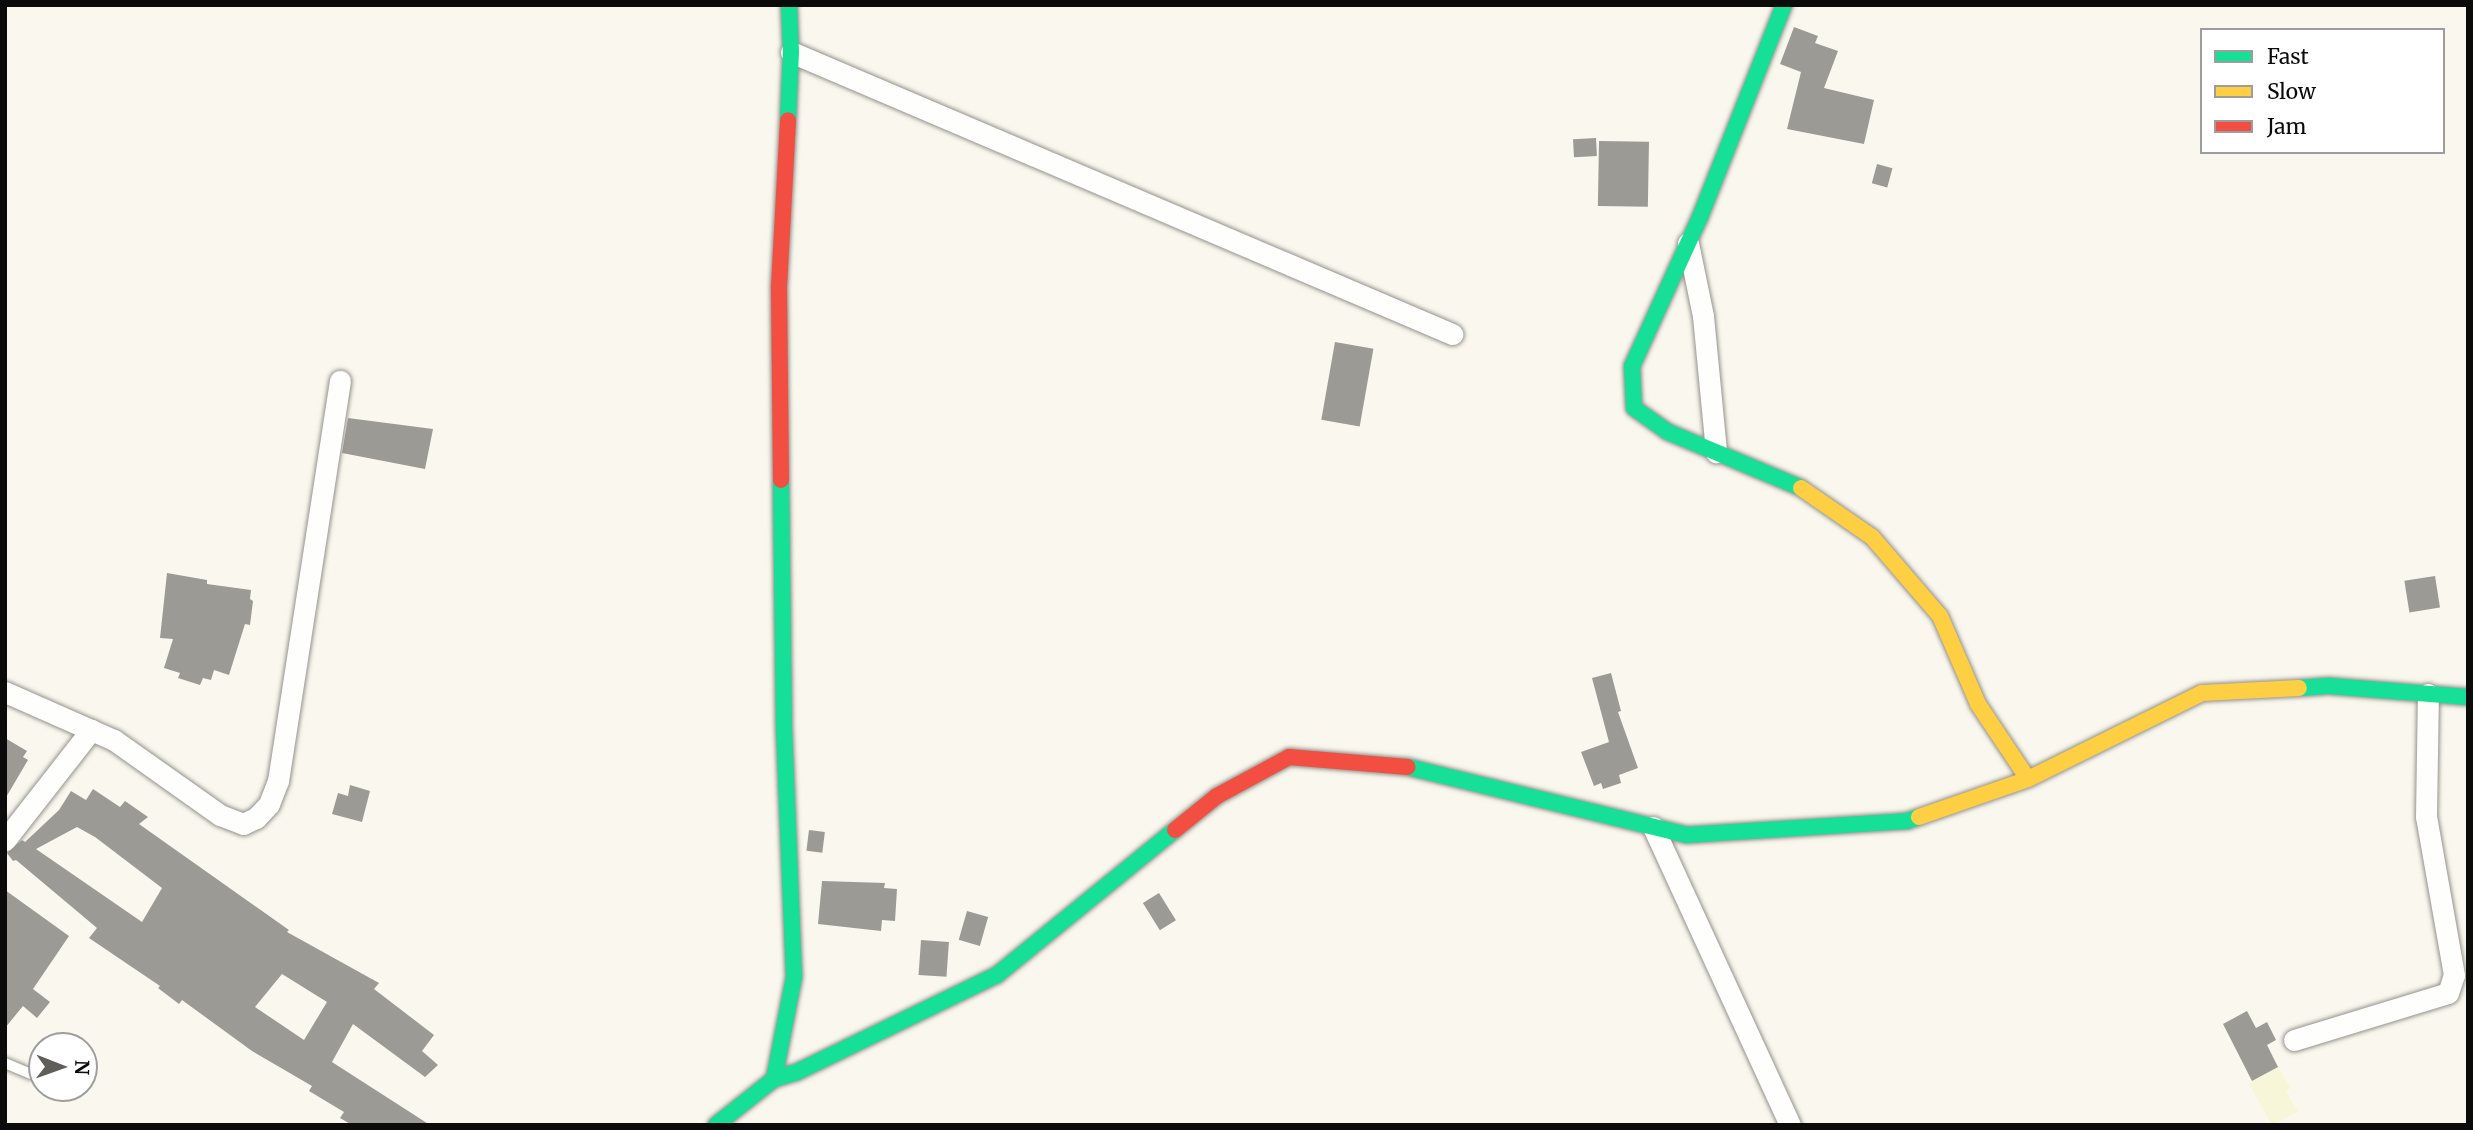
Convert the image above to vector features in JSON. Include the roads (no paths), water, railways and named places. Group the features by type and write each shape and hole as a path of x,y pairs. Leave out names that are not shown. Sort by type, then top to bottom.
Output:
{"street":[{"path":"774,1079 794,977 784,730 779,287 791,52 789,5"},
{"path":"1784,5 1751,94 1632,366 1634,408 1668,432 1794,483 1872,537 1940,616 1979,704 2028,779"},
{"path":"791,52 1452,334"},
{"path":"1688,243 1703,316 1716,453"},
{"path":"5,692 114,740 219,815 243,824 256,818 269,804 278,781 340,381"},
{"path":"716,1125 774,1079 797,1072 997,975 1217,796 1289,757 1421,768 1686,835 1908,821 2028,779 2202,692 2330,686 2468,697"},
{"path":"2294,1040 2448,993 2454,975 2426,817 2428,694"},
{"path":"5,840 91,730"},
{"path":"1653,827 1790,1125"}],"lane":[{"path":"5,1063 28,1073"}]}
